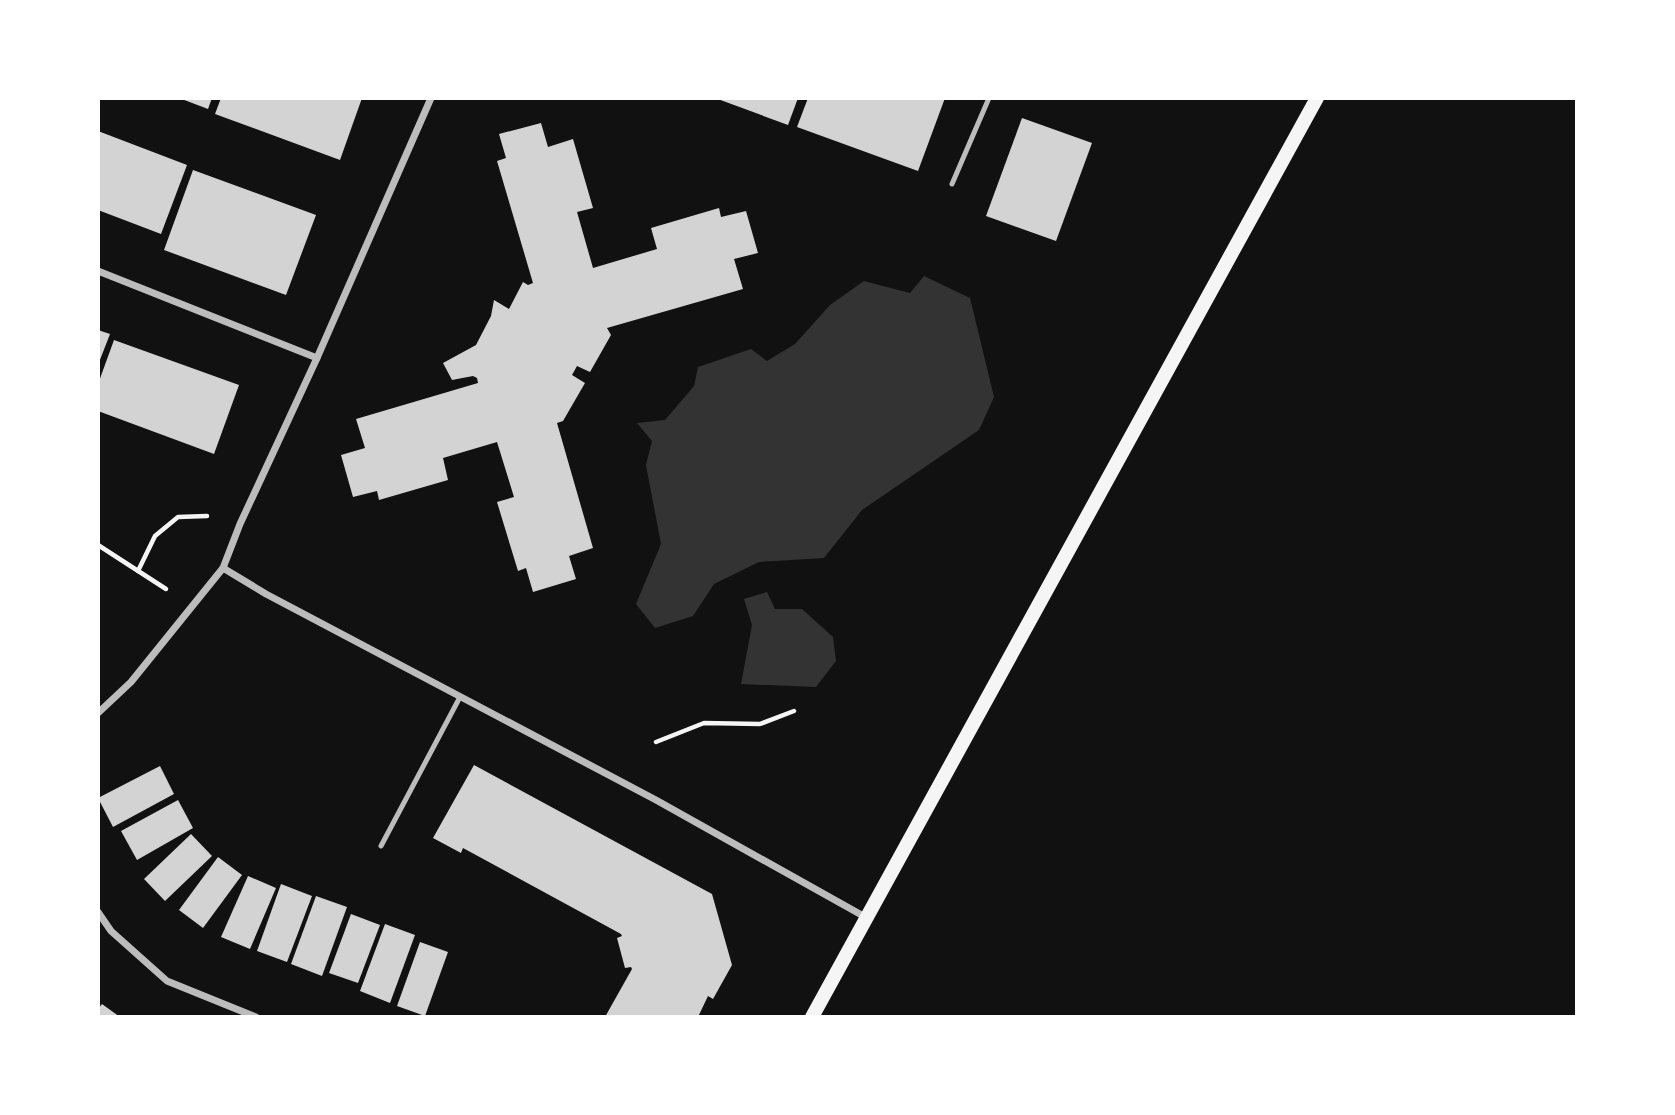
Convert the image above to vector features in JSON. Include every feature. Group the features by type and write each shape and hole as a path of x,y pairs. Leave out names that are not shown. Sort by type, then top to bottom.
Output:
{"main road":[{"path":"812,1017 1318,98"}],"street":[{"path":"98,713 131,682 223,568 240,524 317,358 431,98"},
{"path":"98,271 317,358"},
{"path":"223,568 266,594 656,800 867,918"},
{"path":"98,912 111,932 167,981 256,1017"}],"lane":[{"path":"952,184 989,98"},
{"path":"381,846 460,697"}],"path":[{"path":"138,571 155,536 178,517 207,516"},
{"path":"98,545 166,589"},
{"path":"656,741 704,723 760,724 794,711"}],"shaded area":[{"path":"924,276 970,298 994,397 979,430 862,510 824,558 759,562 714,584 693,616 655,628 636,604 661,544 646,465 652,441 637,423 665,420 694,386 698,367 751,349 767,361 795,344 830,305 864,281 910,293"},
{"path":"767,592 775,609 802,609 833,637 836,661 816,687 741,684 752,625 744,599"}],"building":[{"path":"179,98 212,98 208,109"},
{"path":"221,98 362,98 340,160 215,114"},
{"path":"715,98 798,98 788,125"},
{"path":"808,98 945,98 918,171 797,127"},
{"path":"1022,118 1092,143 1056,241 986,216"},
{"path":"541,123 548,147 573,139 593,208 577,212 593,268 657,249 651,228 719,208 721,217 746,211 758,253 734,259 743,289 607,328 611,335 590,372 577,366 572,375 585,383 563,421 557,423 593,548 569,556 576,579 533,592 526,568 518,571 497,502 514,497 497,442 443,458 448,480 379,500 377,491 353,497 341,455 365,448 356,419 478,383 473,376 452,380 443,363 476,345 491,316 494,300 509,309 523,282 528,285 533,283 497,161 506,158 499,134"},
{"path":"98,131 187,165 161,234 98,210"},
{"path":"193,170 316,215 286,295 164,250"},
{"path":"98,330 110,334 98,365"},
{"path":"114,340 239,385 214,454 98,411 98,384"},
{"path":"474,765 712,894 732,965 713,999 708,996 698,1017 605,1017 632,969 625,968 617,938 622,936 621,934 463,848 461,853 433,838"},
{"path":"160,766 174,794 113,827 98,798"},
{"path":"178,800 193,828 137,860 121,831"},
{"path":"191,834 212,856 165,901 144,879"},
{"path":"218,857 242,875 203,928 179,910"},
{"path":"248,876 276,888 250,949 221,937"},
{"path":"281,884 312,896 287,962 257,951"},
{"path":"316,896 347,907 322,976 291,964"},
{"path":"351,914 380,925 358,983 329,973"},
{"path":"385,924 415,935 390,1003 360,991"},
{"path":"420,942 448,952 425,1016 397,1006"},
{"path":"102,1004 120,1017 98,1017 98,1009"}]}
